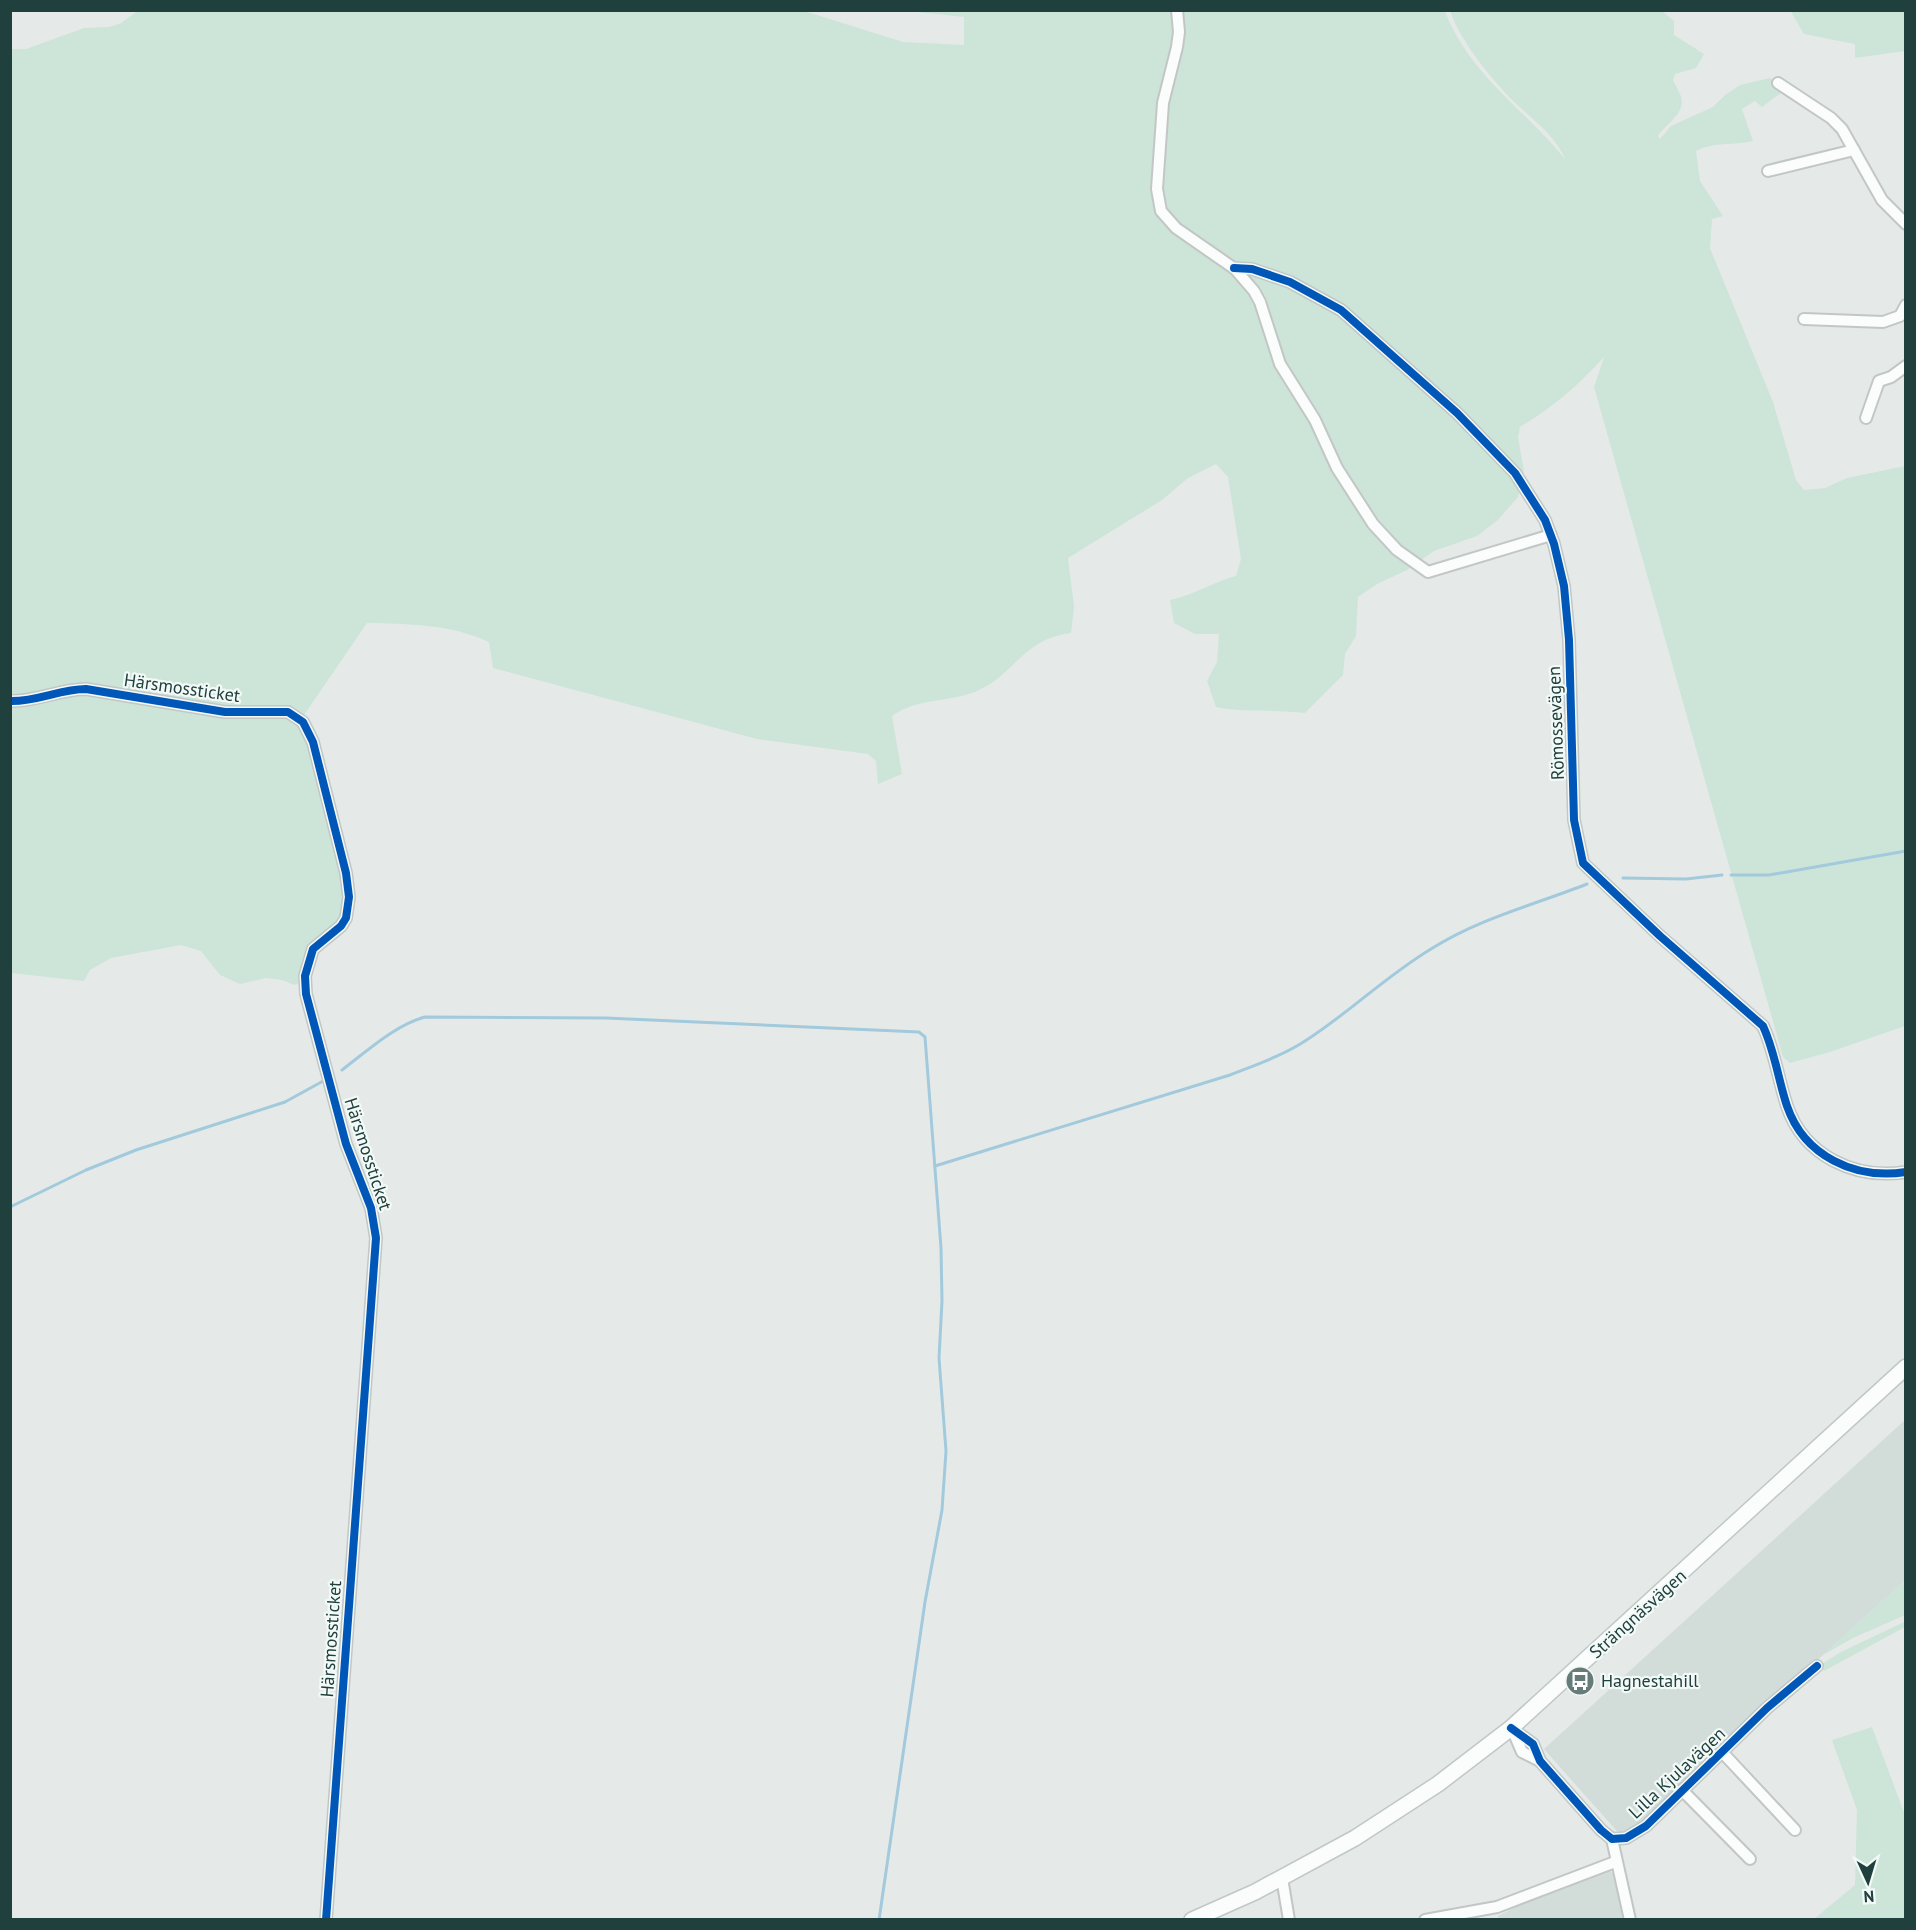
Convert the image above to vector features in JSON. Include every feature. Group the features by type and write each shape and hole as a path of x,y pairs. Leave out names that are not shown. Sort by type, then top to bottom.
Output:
{"main road":[{"name":"Strängnäsvägen","path":"1192,1920 1282,1878 1355,1838 1429,1790 1511,1728 1905,1367"}],"street":[{"path":"1176,10 1179,32 1163,103 1158,201 1161,212 1176,228 1234,268 1260,302 1280,364 1315,420 1337,468 1373,524 1397,550 1428,572 1551,535"},
{"path":"1778,83 1831,118 1842,129 1882,201 1905,225"},
{"path":"1768,171 1854,150"},
{"name":"Römossevägen","path":"1234,268 1252,269 1290,282 1341,310 1493,448 1534,500 1551,535 1564,586 1567,612 1574,820 1583,863 1660,936 1762,1026 1770,1042 1793,1119 1802,1134 1821,1153 1857,1171 1875,1174 1905,1172"},
{"path":"1804,319 1883,322 1900,316 1905,304"},
{"path":"1866,418 1879,381 1891,377 1905,366"},
{"name":"Härsmossticket","path":"10,701 27,700 68,689 86,689 225,712 288,712 303,722 318,764 346,873 349,903 346,918 341,926 313,949 305,976 306,994 346,1144 371,1208 376,1238 326,1920"},
{"name":"Lilla Kjulavägen","path":"1612,1839 1626,1838 1637,1832 1767,1708 1817,1666"},
{"path":"1511,1728 1522,1752 1540,1761 1612,1839 1615,1862 1630,1920"},
{"name":"Lilla Kjulavägen","path":"1722,1752 1795,1830"},
{"path":"1682,1790 1750,1859"},
{"path":"1425,1920 1497,1907 1615,1862"},
{"path":"1282,1878 1289,1920"}],"shaded area":[{"path":"1905,1420 1905,1580 1623,1838 1544,1749"},
{"path":"1609,1870 1616,1877 1625,1919 1499,1920 1498,1916 1527,1901"}],"green space":[{"path":"139,10 801,10 903,42 964,45 964,17 908,11 1445,11 1455,33 1483,72 1565,159 1555,141 1510,98 1484,68 1468,46 1450,11 1662,11 1674,21 1674,35 1704,54 1696,68 1675,74 1673,80 1680,94 1681,107 1658,136 1660,139 1671,126 1713,107 1740,85 1770,78 1785,90 1762,107 1755,101 1742,109 1753,141 1710,146 1696,151 1700,181 1723,216 1712,219 1710,248 1773,402 1796,480 1804,490 1825,488 1847,478 1905,466 1905,1026 1790,1063 1783,1057 1594,387 1604,357 1565,395 1520,427 1518,437 1524,472 1518,497 1498,520 1477,536 1434,551 1407,570 1377,584 1358,597 1356,636 1345,654 1343,675 1305,713 1216,707 1207,681 1217,662 1219,634 1195,634 1174,623 1170,600 1236,576 1241,559 1228,477 1216,464 1188,478 1162,500 1068,558 1074,607 1071,633 1041,642 1001,676 977,691 912,706 892,716 902,774 878,784 876,761 868,754 757,739 493,668 489,642 444,628 429,626 367,623 304,715 296,711 228,709 80,684 11,698 11,49 26,49 84,28 109,27 121,23"},
{"path":"1790,10 1905,11 1905,51 1855,58 1855,44 1804,34"},
{"path":"79,691 229,717 294,719 303,726 344,873 344,919 323,937 303,982 294,985 282,980 266,978 240,984 220,975 201,951 181,945 111,958 90,970 84,981 11,973 10,703"},
{"path":"1905,1580 1905,1615 1853,1638 1823,1655"},
{"path":"1904,1622 1905,1627 1824,1671 1820,1665 1841,1652"},
{"path":"1872,1727 1905,1815 1905,1919 1814,1919 1855,1885 1857,1810 1832,1740"}],"waterway":[{"path":"1731,875 1769,875 1906,851"},
{"path":"1623,878 1686,879 1722,875"},
{"path":"935,1166 1230,1075 1268,1060 1305,1041 1414,960 1450,938 1488,920 1587,884"},
{"path":"342,1070 392,1032 425,1017 606,1018 919,1032 925,1037 941,1248 942,1301 939,1358 946,1451 942,1510 925,1602 879,1920"},
{"path":"10,1207 86,1170 136,1150 285,1102 325,1080"}],"cycle path":[{"path":"1234,268 1252,269 1290,282 1341,310 1457,413 1515,473 1545,520 1554,544 1564,586 1569,640 1574,820 1583,863 1660,936 1763,1026 1771,1046 1787,1106 1795,1124 1806,1139 1834,1161 1850,1168 1887,1174 1906,1172"},
{"path":"10,701 29,700 86,689 225,712 288,712 303,722 313,742 346,873 349,897 346,918 341,926 313,949 305,976 306,994 346,1144 371,1208 376,1238 326,1920"},
{"path":"1511,1728 1533,1744 1540,1761 1601,1830 1612,1839 1626,1838 1646,1826 1767,1708 1817,1666"}],"place":[{"name":"Hagnestahill","path":"1580,1681"}]}
